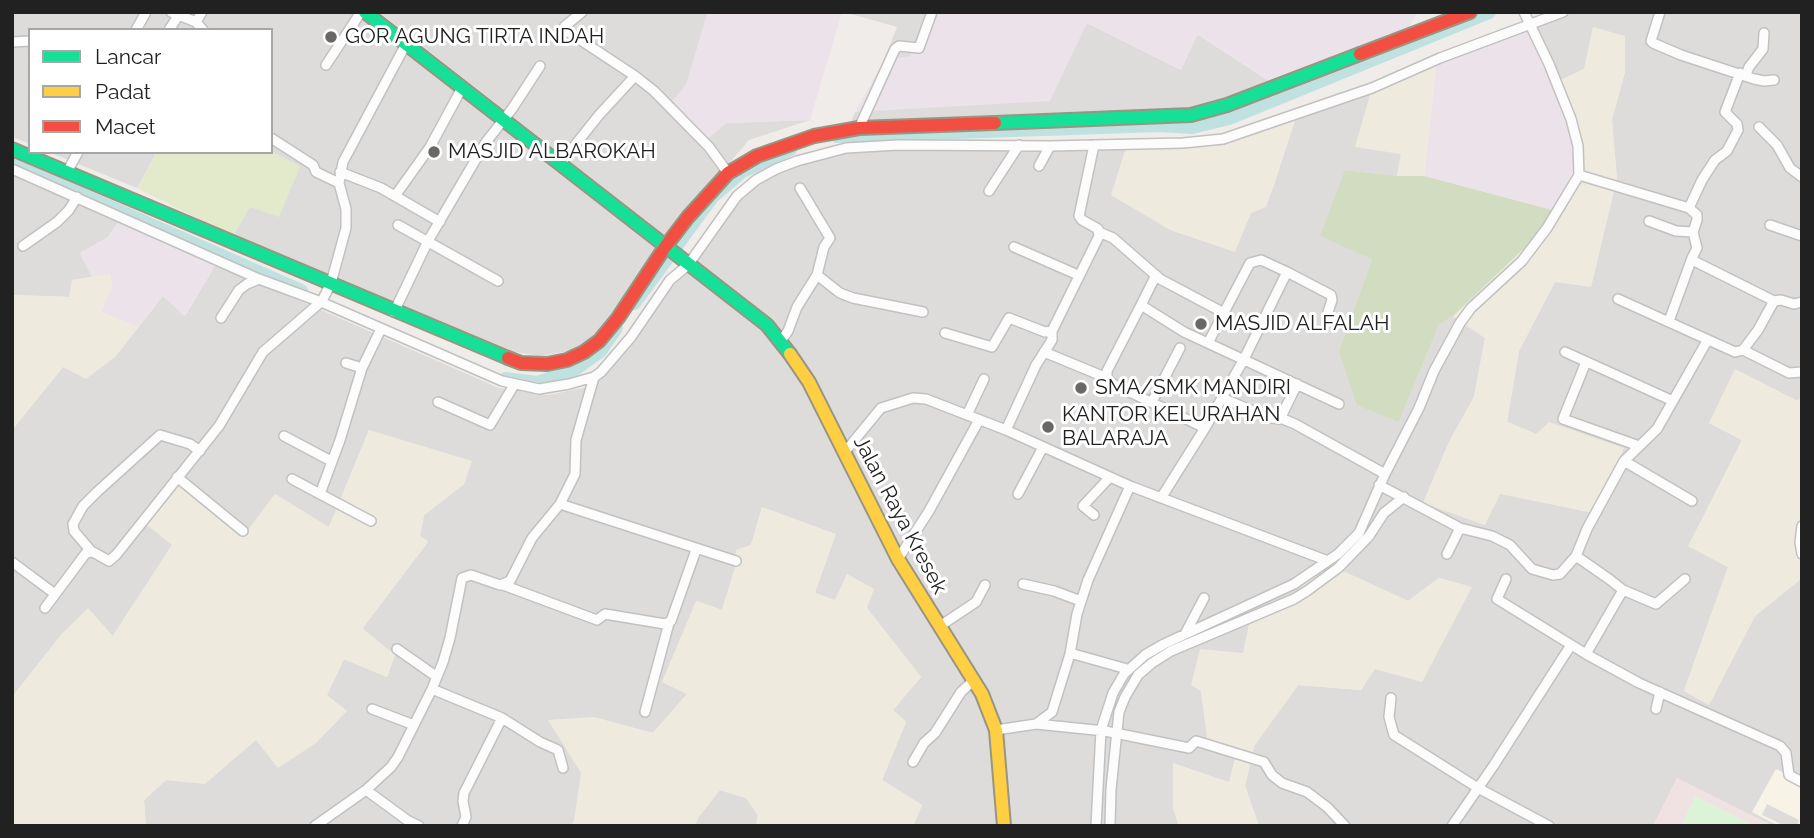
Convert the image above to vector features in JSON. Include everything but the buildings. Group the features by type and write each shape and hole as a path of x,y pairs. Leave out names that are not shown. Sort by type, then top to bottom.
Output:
{"street":[{"path":"137,28 146,12"},
{"path":"195,22 202,12"},
{"path":"326,65 363,12"},
{"name":"Jalan Raya Kresek","path":"363,12 751,311 781,341 809,383 898,559 982,694 996,730 1004,826"},
{"path":"859,128 895,49 899,46 919,48 932,12"},
{"path":"12,149 394,312 521,363 547,364 567,360 599,341 666,248 728,173 757,156 803,138 859,128 1191,115 1227,105 1470,12"},
{"path":"12,169 259,279 321,302 514,385 539,389 594,377 625,345 670,280 737,196 756,180 797,161 846,148 898,145 1049,146 1183,143 1223,139 1372,88 1508,31 1527,18 1563,12"},
{"path":"1660,12 1651,41 1653,43 1764,82 1774,80"},
{"path":"174,14 195,22 202,28"},
{"path":"576,14 565,26 567,31 654,91 709,148 728,173"},
{"path":"1096,826 1103,811 1109,732 1119,695 1132,671 1185,634 1294,584 1328,561 1359,533 1383,487 1385,474 1460,323 1471,307 1522,261 1583,177 1571,119 1527,18"},
{"path":"1689,208 1702,180 1715,160 1727,151 1738,130 1737,124 1726,113 1743,74 1763,50 1764,33"},
{"path":"200,451 190,444 160,435 83,506 73,524 74,531 91,551 111,560 200,451 233,406 263,352 321,302 330,285 347,219 339,183 340,172 361,126 406,44"},
{"path":"394,312 428,241 486,142 540,66"},
{"path":"561,164 598,115 635,76"},
{"path":"395,196 430,147 462,88"},
{"path":"1759,127 1777,145 1790,168 1802,177"},
{"path":"273,139 313,165 316,172 339,183"},
{"path":"989,191 1019,145"},
{"path":"1094,145 1079,216 1113,238 1156,275 1224,313"},
{"path":"1039,166 1049,146"},
{"path":"67,172 77,154"},
{"path":"340,172 381,188 440,222"},
{"path":"1583,177 1689,208 1697,215 1693,232 1697,248 1684,275 1669,321"},
{"path":"781,341 797,307 817,275 824,247 829,241 800,188"},
{"path":"23,246 57,222 77,197"},
{"path":"1648,221 1676,231 1693,232"},
{"path":"398,225 498,281"},
{"path":"1770,225 1802,236"},
{"path":"1006,430 1052,340 1052,331 1100,232"},
{"path":"1014,247 1078,275"},
{"path":"1692,258 1774,302"},
{"path":"1208,342 1252,261 1261,260 1331,295 1328,312"},
{"path":"1161,498 1244,359 1287,272"},
{"path":"817,275 845,296 923,312"},
{"path":"1107,378 1107,371 1156,275"},
{"path":"221,318 239,290 259,279"},
{"path":"1618,299 1669,321 1727,351 1743,350 1789,373 1802,372"},
{"path":"1743,350 1774,302 1802,302"},
{"path":"1142,305 1184,332 1339,404"},
{"path":"945,333 992,347 1008,318 1045,332 1052,331"},
{"path":"320,494 362,368 381,329"},
{"path":"1383,487 1460,528 1492,536 1510,545 1532,569 1553,575 1560,574 1576,556 1587,529 1624,461 1657,429 1707,341"},
{"path":"1152,402 1180,348"},
{"path":"1044,352 1107,378 1113,384 1205,428"},
{"path":"1565,352 1673,401"},
{"path":"1586,362 1563,419 1639,446"},
{"path":"346,363 362,368"},
{"path":"503,585 514,574 532,538 560,504 575,474 576,440 594,377"},
{"path":"967,415 984,379"},
{"path":"1280,419 1297,384"},
{"path":"438,402 490,425 514,385"},
{"path":"1222,397 1324,439 1385,474"},
{"path":"844,453 881,408 913,398 926,399 1006,430 1130,486 1328,561"},
{"path":"898,559 929,511 979,421"},
{"path":"284,436 331,461"},
{"path":"1018,494 1043,447"},
{"path":"1624,461 1692,501"},
{"path":"177,477 243,531"},
{"path":"1094,515 1083,506 1110,477"},
{"path":"292,479 371,521"},
{"path":"1035,724 1052,712 1070,653 1081,601 1130,486"},
{"path":"1167,648 1307,591 1338,568 1370,536 1384,513 1403,497"},
{"path":"560,504 736,561"},
{"path":"1802,526 1802,554"},
{"path":"1447,554 1460,528"},
{"path":"645,712 669,623 696,550"},
{"path":"45,608 77,564 91,551"},
{"path":"1576,556 1623,590 1656,604 1685,579"},
{"path":"12,562 55,594"},
{"path":"314,826 366,790 391,767 437,677 450,639 462,578 471,575 597,620 605,614 669,623"},
{"path":"1506,579 1497,599 1586,654 1660,692 1780,746 1786,753 1789,775 1802,782"},
{"path":"1023,584 1081,601"},
{"path":"940,626 976,602 985,585"},
{"path":"1586,654 1623,590"},
{"path":"1185,634 1204,598"},
{"path":"1452,826 1571,645"},
{"path":"397,649 437,677"},
{"path":"1070,653 1132,671"},
{"path":"913,762 961,692 974,680"},
{"path":"432,689 502,718 545,745 558,750 563,768"},
{"path":"1656,709 1660,692"},
{"path":"1110,826 1103,811 1104,788 1109,732 1119,695"},
{"path":"1391,698 1389,717 1394,735 1533,822 1549,826"},
{"path":"372,709 414,725"},
{"path":"462,826 466,817 464,793 502,718"},
{"path":"996,730 1035,724 1109,732 1189,748 1196,741 1260,760 1267,764 1272,775 1282,783 1307,792 1345,826"},
{"path":"366,790 419,826"}],"shaded area":[{"path":"12,12 353,12 660,248 594,337 569,351 540,356 503,350 233,236 250,206 300,167 273,152 273,28 28,28 28,143 12,137"},
{"path":"379,12 708,12 686,85 670,104 705,141 726,123 810,120 749,140 669,239"},
{"path":"708,12 842,12 810,120 726,123 705,141 670,104 686,85"},
{"path":"844,12 927,12 910,57 884,60 897,27"},
{"path":"927,12 1417,12 1408,29 1275,85 1198,34 1181,70 1087,23 1050,101 855,112 884,60 910,56"},
{"path":"1548,12 1802,12 1802,395 1798,401 1709,423 1742,440 1689,546 1728,567 1684,691 1709,704 1755,616 1802,578 1802,826 1773,826 1677,778 1653,826 1259,826 1245,786 1254,746 1298,685 1361,690 1374,669 1472,588 1439,578 1408,601 1323,562 1244,653 1201,690 1208,743 1236,756 1229,782 1173,808 1179,826 913,826 922,805 882,780 906,722 893,710 921,677 867,608 835,601 815,593 762,508 751,545 736,550 735,568 722,610 697,601 663,682 687,694 653,733 593,717 571,826 146,826 144,800 166,780 205,783 256,739 327,695 344,659 387,677 395,655 362,629 428,542 420,536 424,515 464,484 369,430 329,527 172,545 112,637 88,609 61,635 12,697 12,430 63,367 115,357 163,296 185,316 216,264 499,388 548,395 588,387 613,365 745,192 791,166 837,150 1126,148 1112,195 1251,213 1262,208 1272,191 1297,114 1320,101 1371,91 1401,154 1397,176 1345,170 1372,259 1339,351 1399,422 1439,325 1453,316 1485,338 1474,397 1449,442 1423,503 1500,493 1594,513 1536,434 1507,422 1519,351 1555,281 1591,286 1617,178 1611,120 1625,72 1584,69 1555,83 1528,20"},
{"path":"1528,20 1579,142 1575,166 1556,211 1424,176 1437,60"},
{"path":"1087,23 1181,70 1197,34 1275,85 1204,106 851,122 855,112"},
{"path":"1593,27 1625,36 1625,72 1612,120 1617,178 1591,287 1555,282 1519,351 1507,422 1536,434 1549,422 1624,448 1594,513 1500,494 1485,525 1423,503 1449,442 1474,397 1485,338 1453,316 1533,240 1556,211 1575,166 1579,142 1555,83 1584,69"},
{"path":"1437,60 1424,176 1397,176 1401,154 1355,147 1371,91"},
{"path":"1297,114 1266,207 1251,213 1235,252 1170,230 1111,195 1126,148 1207,138"},
{"path":"54,154 156,154 137,188"},
{"path":"12,170 122,216 108,237 80,253 92,277 72,280 70,297 12,295"},
{"path":"122,216 216,264 184,316 163,296 138,327 101,312 112,286 110,274 92,277 80,253 108,237"},
{"path":"110,274 112,286 101,312 138,327 115,357 86,379 63,367 12,430 12,295 69,297 72,280"},
{"path":"1735,369 1798,401 1802,395 1802,578 1755,616 1709,705 1684,691 1728,567 1688,546 1742,440 1709,423"},
{"path":"369,430 472,461 464,484 424,515 420,536 428,541 362,628 395,655 387,677 344,659 327,695 347,711 316,743 278,768 256,740 205,784 166,780 144,800 146,826 12,826 12,697 61,635 88,608 113,636 172,545 142,521 176,478 244,535 275,494 329,527"},
{"path":"762,507 836,534 815,593 835,600 847,574 874,589 867,608 921,677 893,710 906,722 882,780 922,805 913,826 756,826 758,815 746,798 720,790 695,826 571,826 581,773 548,720 593,717 653,733 687,694 662,682 696,601 722,610 735,568 736,550 751,545"},
{"path":"1323,562 1408,601 1439,578 1472,587 1422,682 1375,669 1361,690 1298,685 1254,746 1245,786 1259,826 1179,826 1173,808 1173,763 1229,782 1236,756 1208,743 1201,691 1191,685 1200,649 1243,653 1251,614 1297,592"},
{"path":"1776,769 1802,782 1800,826 1797,826 1799,820 1767,804 1762,815 1785,826 1779,826 1752,812"},
{"path":"1677,778 1773,826 1653,826"},
{"path":"719,790 746,798 758,815 756,826 695,826"}],"green space":[{"path":"273,152 300,167 279,217 250,207 233,236 137,188 156,154"},
{"path":"1345,170 1424,176 1556,211 1533,240 1453,316 1439,325 1399,422 1357,405 1339,351 1372,259 1320,236"},
{"path":"1695,796 1756,826 1681,826"}],"waterway":[{"path":"837,136 1160,125 1192,127 1229,118 1489,12"},
{"path":"634,303 712,197 741,172 790,149"},
{"path":"12,164 301,291"},
{"path":"506,379 537,383 572,371 600,351 616,328"}],"traffic: fast":[{"path":"365,12 767,325 790,354"},
{"path":"995,123 1191,115 1227,105 1360,54"},
{"path":"12,149 508,358"}],"traffic: slow":[{"path":"790,354 809,382 898,559 982,694 996,730 1004,826"}],"traffic: jam":[{"path":"1360,54 1470,12"},
{"path":"508,358 521,363 547,364 567,360 599,341 688,217 728,173 757,156 814,136 859,128 995,123"}],"place":[{"name":"GOR AGUNG TIRTA INDAH","path":"331,37"},
{"name":"MASJID ALBAROKAH","path":"434,152"},
{"name":"MASJID ALFALAH","path":"1201,324"},
{"name":"SMA/SMK MANDIRI","path":"1081,388"},
{"name":"KANTOR KELURAHAN BALARAJA","path":"1048,427"}]}
